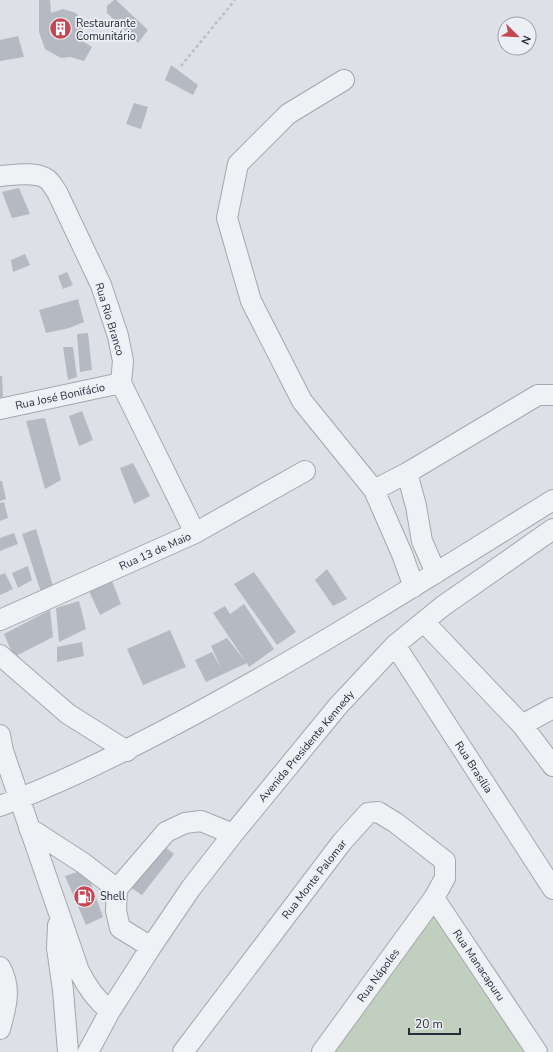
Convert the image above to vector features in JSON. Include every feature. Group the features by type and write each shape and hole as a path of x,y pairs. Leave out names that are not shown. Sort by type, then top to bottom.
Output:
{"street":[{"path":"344,80 288,114 238,164 227,218 251,300 302,401 374,490 402,554 414,587"},
{"name":"Rua Rio Branco","path":"0,176 30,174 40,176 48,180 57,192 101,285 118,336 123,361 121,383"},
{"path":"121,383 195,533"},
{"name":"Rua José Bonifácio","path":"0,409 121,383"},
{"path":"374,490 407,473 538,395 553,395"},
{"name":"Rua 13 de Maio","path":"0,620 195,533 305,471"},
{"path":"407,473 416,506 422,541 436,573"},
{"path":"0,806 127,750 290,662 553,500"},
{"name":"Avenida Presidente Kennedy","path":"88,1052 110,1011 151,946 191,888 233,834 338,706 395,645 443,606 553,529"},
{"path":"424,622 522,725 553,766"},
{"name":"Rua Brasília","path":"395,645 553,889"},
{"path":"0,655 68,714 127,750"},
{"path":"522,725 553,708"},
{"path":"0,735 3,751 79,971 87,988 100,1003 110,1011"},
{"name":"Rua Monte Palomar","path":"183,1052 342,842 368,813 378,812 396,823 445,861 445,878 434,898"},
{"path":"151,946 120,928 116,911 116,889 166,832 185,823 201,822 233,834"},
{"path":"29,828 83,863 116,889"},
{"name":"Rua Nápoles","path":"322,1052 434,898"},
{"name":"Rua Manacapuru","path":"434,898 537,1052"},
{"path":"60,913 57,948 63,990 68,1052"},
{"path":"0,967 8,987 6,1005 0,1029"}],"path":[{"path":"181,66 235,0"}],"green space":[{"path":"436,912 529,1052 330,1052"}],"building":[{"name":"Restaurante Comunitário","path":"39,0 50,0 51,13 63,9 76,13 83,26 82,41 92,47 84,61 70,57 61,58 45,49 39,32"},
{"path":"116,0 148,30 138,43 107,13 107,6"},
{"path":"18,36 24,57 0,61 0,40"},
{"path":"171,65 198,85 193,95 165,80"},
{"path":"134,103 148,107 141,129 126,124"},
{"path":"19,188 30,214 12,218 2,192"},
{"path":"25,254 30,265 13,272 11,260"},
{"path":"67,272 73,285 63,289 58,276"},
{"path":"78,299 84,322 69,328 46,333 39,310"},
{"path":"88,333 92,370 80,372 77,334"},
{"path":"63,347 73,347 77,377 68,380"},
{"path":"0,376 2,376 3,397 0,398"},
{"path":"82,411 93,440 79,446 69,416"},
{"path":"45,418 61,480 45,489 26,421"},
{"path":"133,463 150,496 134,504 120,468"},
{"path":"0,481 2,481 6,499 0,501"},
{"path":"4,502 8,518 0,521 0,503"},
{"path":"36,529 53,586 41,592 22,534"},
{"path":"14,533 18,544 0,551 0,538"},
{"path":"28,566 32,580 18,588 12,573"},
{"path":"327,569 347,599 333,606 315,580"},
{"path":"254,572 296,632 277,645 234,584"},
{"path":"5,573 13,589 0,595 0,575"},
{"path":"112,581 121,604 100,615 88,589"},
{"path":"79,601 86,629 59,642 56,608"},
{"path":"244,604 274,649 249,667 247,663 206,682 195,660 212,652 221,668 211,646 227,638 246,662 213,613 225,606 230,614"},
{"path":"50,610 53,637 14,657 4,634"},
{"path":"170,630 186,667 143,685 127,649"},
{"path":"82,642 84,656 57,662 57,647"},
{"name":"Shell","path":"159,842 174,854 142,895 127,885"},
{"name":"Shell","path":"86,869 103,917 86,925 65,876"}],"place":[{"name":"Restaurante Comunitário","path":"61,29"},
{"name":"Shell","path":"85,896"}]}
